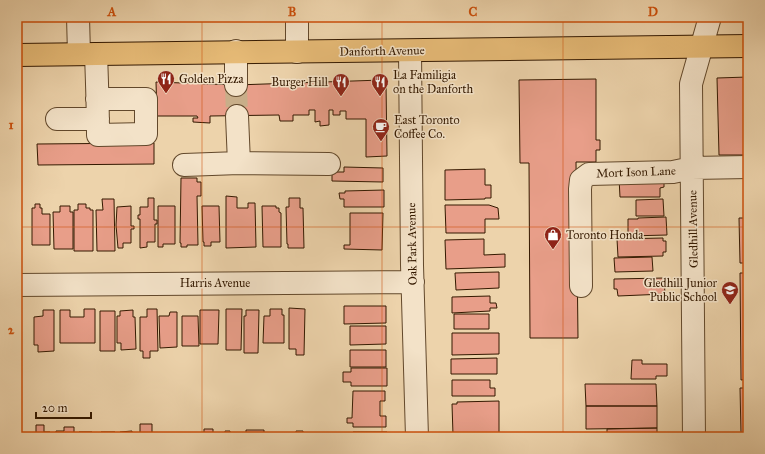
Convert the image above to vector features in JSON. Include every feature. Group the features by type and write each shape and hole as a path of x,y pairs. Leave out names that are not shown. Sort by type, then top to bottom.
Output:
{"main road":[{"name":"Danforth Avenue","path":"17,55 748,46"}],"street":[{"path":"56,119 98,109 88,54 78,17"},
{"path":"297,17 297,52"},
{"name":"Gledhill Avenue","path":"694,437 691,84 710,17"},
{"name":"Oak Park Avenue","path":"410,51 417,437"},
{"path":"236,52 236,85"},
{"path":"237,116 239,163"},
{"path":"184,165 239,163 329,164"},
{"name":"Mort Ison Lane","path":"581,286 580,189 581,180 589,174 673,172 692,168 748,167"},
{"name":"Harris Avenue","path":"17,284 413,282"}],"building":[{"path":"748,77 748,155 719,155 717,78"},
{"name":"Toronto Honda","path":"596,79 596,140 600,140 600,150 596,150 596,162 576,162 578,338 530,338 529,163 520,163 519,80"},
{"path":"382,80 386,83 387,156 366,157 366,119 346,119 346,111 340,111 340,115 333,115 333,110 329,110 329,125 320,126 320,121 315,122 315,110 309,110 309,115 293,115 293,121 280,121 279,115 210,116 210,123 193,122 193,118 198,118 197,116 157,116 156,82 236,85"},
{"path":"154,143 154,164 38,165 37,144"},
{"path":"344,167 383,168 383,182 332,181 332,172 344,172"},
{"path":"485,169 485,185 491,185 491,198 445,200 445,170"},
{"path":"181,178 197,178 197,182 201,182 201,196 197,196 198,245 187,245 187,247 181,247 180,243"},
{"path":"619,178 664,178 664,187 660,188 660,197 620,197"},
{"path":"384,190 384,207 344,207 344,199 340,199 339,193 345,193 345,191"},
{"path":"226,196 237,197 237,208 248,208 248,203 255,203 256,247 226,248"},
{"path":"148,198 154,198 154,220 157,220 157,224 155,224 155,242 147,242 147,247 140,248 140,219 138,219 138,215 140,215 140,207 148,207"},
{"path":"289,198 300,198 300,208 303,208 304,248 288,248 286,207 289,207"},
{"path":"102,199 114,199 115,251 97,251 96,210 103,210"},
{"path":"663,199 664,216 636,216 636,200"},
{"path":"35,204 40,204 42,214 50,214 50,245 32,245 32,208 35,208"},
{"path":"78,204 86,204 86,208 93,210 93,251 74,251 74,210 78,210"},
{"path":"445,205 489,205 498,208 499,219 485,219 485,233 446,233"},
{"path":"60,206 70,206 70,212 73,212 73,249 54,249 53,212 60,212"},
{"path":"131,206 131,226 134,226 134,229 131,229 131,243 123,243 123,248 118,248 116,225 117,207"},
{"path":"158,206 175,206 175,244 163,244 163,247 158,247"},
{"path":"202,206 219,206 220,242 211,242 211,246 204,246 203,242"},
{"path":"262,206 276,206 276,208 279,208 279,212 281,213 281,247 263,247"},
{"path":"350,213 383,213 382,250 344,249 344,245 350,245"},
{"path":"666,217 667,235 628,236 628,219"},
{"path":"739,218 748,218 748,263 740,263"},
{"path":"663,238 663,241 666,241 666,252 663,252 663,256 618,257 617,239"},
{"path":"484,239 484,255 505,254 505,267 446,269 445,240"},
{"path":"652,257 653,271 615,272 614,258"},
{"path":"499,272 499,288 456,290 455,273"},
{"path":"740,273 748,273 748,379 741,380"},
{"path":"664,278 665,294 618,296 617,289 614,289 614,279"},
{"path":"490,296 490,303 496,303 497,308 490,308 490,311 452,313 452,297"},
{"path":"344,306 386,306 386,323 344,324"},
{"path":"289,308 305,309 304,355 296,355 296,349 289,349"},
{"path":"84,309 95,309 95,343 60,343 60,310 70,310 70,317 84,317"},
{"path":"147,309 157,309 158,351 150,351 150,358 143,358 143,351 140,351 140,317 147,317"},
{"path":"226,309 242,309 241,350 226,350"},
{"path":"270,309 282,309 282,315 284,315 284,343 263,343 264,316 270,316"},
{"path":"43,310 54,310 54,351 38,352 38,345 34,345 34,317 43,316"},
{"path":"133,310 133,317 135,317 136,349 121,350 121,343 117,343 117,316 120,316 120,311"},
{"path":"200,310 219,310 218,344 200,344"},
{"path":"246,310 259,310 258,353 244,353 244,316 246,316"},
{"path":"100,311 115,311 115,351 100,351"},
{"path":"170,312 177,312 177,347 160,348 159,316 169,316"},
{"path":"454,314 489,314 489,329 454,329"},
{"path":"182,316 198,316 199,346 182,346"},
{"path":"350,326 386,326 386,344 350,345"},
{"path":"452,333 499,333 499,354 452,355"},
{"path":"350,350 386,350 386,367 350,367"},
{"path":"497,358 497,374 451,374 451,359"},
{"path":"632,360 642,360 642,364 667,364 667,376 656,376 656,379 631,379"},
{"path":"351,368 387,368 387,386 351,386 351,382 343,382 343,372 351,372"},
{"path":"452,380 490,380 490,388 495,388 495,396 452,396"},
{"path":"585,384 656,384 657,406 586,406"},
{"path":"740,388 748,388 748,433 741,434"},
{"path":"353,391 385,391 385,401 380,401 380,416 386,416 386,427 353,427 353,423 347,423 347,418 352,418"},
{"path":"499,401 499,434 484,437 484,435 453,435 452,404 457,404 457,402"},
{"path":"586,406 657,406 657,428 586,429"},
{"path":"140,424 152,424 152,437 140,437"},
{"path":"36,425 44,425 44,432 50,432 50,437 35,437 34,433 36,433"},
{"path":"64,427 74,427 74,437 56,437 56,431 64,431"},
{"path":"657,428 657,437 607,437 607,429"},
{"path":"204,429 213,429 213,434 221,434 221,437 204,437"},
{"path":"246,430 264,430 264,437 246,437"},
{"path":"132,431 132,437 120,437 120,432"},
{"path":"225,431 230,431 230,437 225,437"},
{"path":"296,431 303,431 303,437 296,437"},
{"path":"79,432 92,432 92,437 79,437"},
{"path":"101,432 115,432 115,437 101,437"},
{"path":"353,432 387,432 387,437 353,437"},
{"path":"269,434 284,434 284,437 269,437"}],"tunnel":[{"path":"236,85 237,116"}],"place":[{"name":"Golden Pizza","path":"166,94"},
{"name":"Burger Hill","path":"341,97"},
{"name":"La Familigia on the Danforth","path":"380,97"},
{"name":"East Toronto Coffee Co.","path":"381,142"},
{"name":"Toronto Honda","path":"553,250"},
{"name":"Gledhill Junior Public School","path":"730,305"}]}
